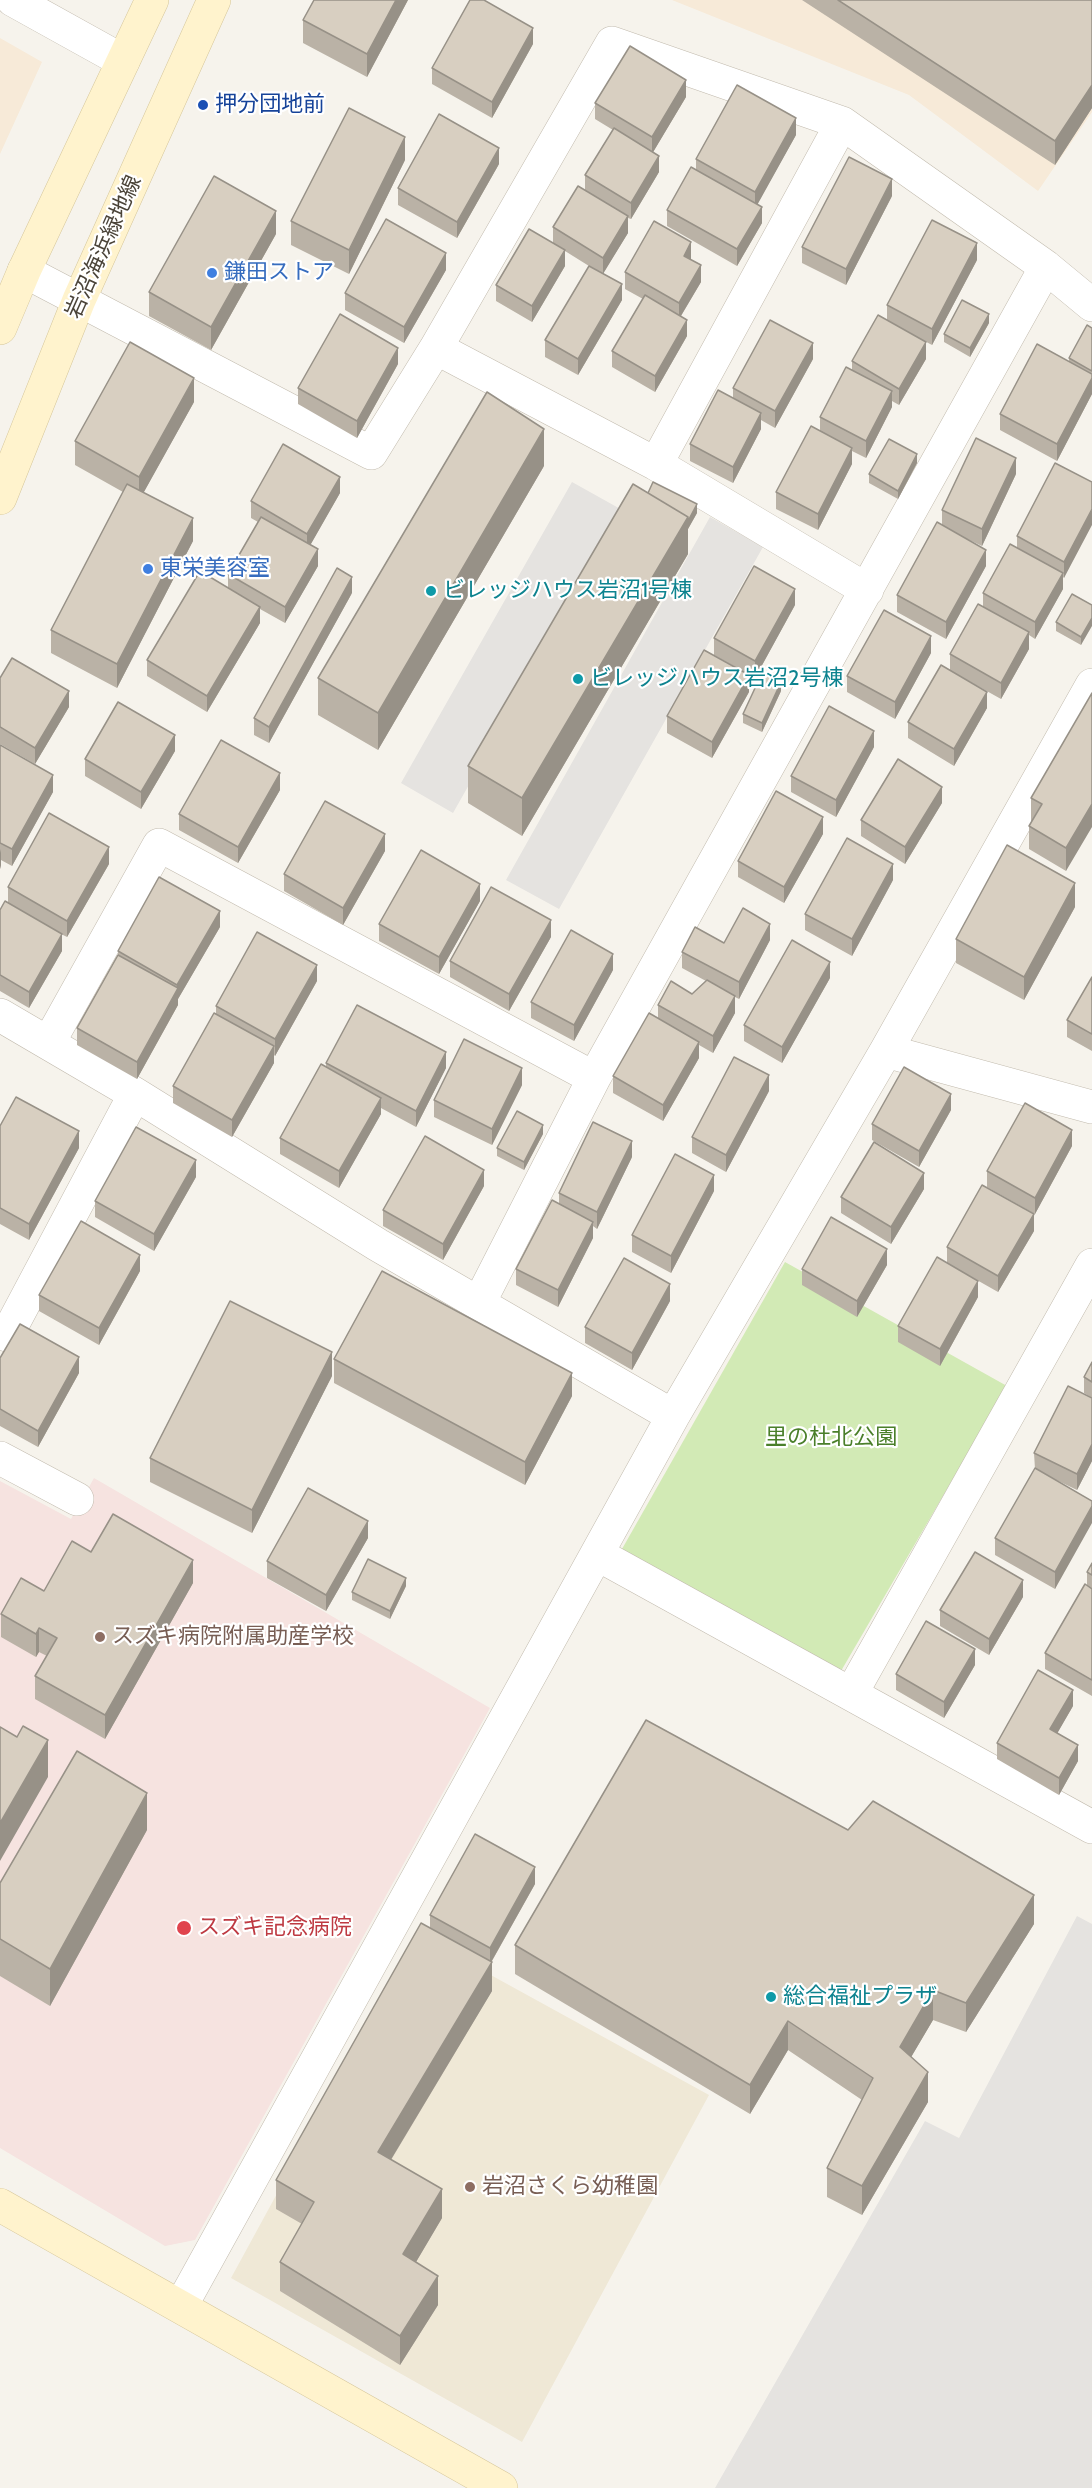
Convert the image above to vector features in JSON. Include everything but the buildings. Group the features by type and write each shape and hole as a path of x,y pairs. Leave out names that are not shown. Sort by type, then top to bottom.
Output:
{"main road":[{"path":"0,328 24,271 152,0"},
{"name":"岩沼海浜緑地線","path":"0,498 79,300 214,0"},
{"path":"0,2205 501,2488"}],"street":[{"path":"13,0 123,61"},
{"path":"24,271 371,453 436,348 612,43 842,123 1046,267 1092,305"},
{"path":"656,465 842,123"},
{"path":"479,1303 594,1078 1046,267"},
{"path":"436,348 656,465 867,590"},
{"path":"181,2307 673,1416 886,1051 1092,684"},
{"path":"49,1042 159,844 594,1078"},
{"path":"0,1015 135,1094 378,1245 673,1416"},
{"path":"886,1051 1092,1107"},
{"path":"7,1335 135,1094"},
{"path":"851,1694 1092,1265"},
{"path":"0,1458 77,1499"},
{"path":"597,1554 1092,1827"}],"shaded area":[{"path":"672,0 1092,0 1092,112 1038,191 909,95"},
{"path":"0,38 42,62 0,154"},
{"path":"572,482 624,511 453,813 401,783"},
{"path":"710,517 763,547 559,909 506,880"},
{"name":"スズキ記念病院","path":"94,1478 490,1708 195,2240 165,2246 0,2148 0,1481 71,1519"},
{"path":"1077,1916 1092,1924 1092,2488 715,2488 925,2121 959,2138"},
{"name":"岩沼さくら幼稚園","path":"418,1935 709,2095 522,2442 231,2278"}],"green space":[{"name":"里の杜北公園","path":"785,1262 1007,1386 841,1671 622,1549"}],"place":[{"name":"押分団地前","path":"203,105"},
{"name":"鎌田ストア","path":"212,273"},
{"name":"東栄美容室","path":"148,569"},
{"name":"ビレッジハウス岩沼1号棟","path":"431,591"},
{"name":"ビレッジハウス岩沼2号棟","path":"578,679"},
{"name":"スズキ病院附属助産学校","path":"100,1637"},
{"name":"スズキ記念病院","path":"184,1928"},
{"name":"総合福祉プラザ","path":"771,1997"},
{"name":"岩沼さくら幼稚園","path":"470,2187"}]}
